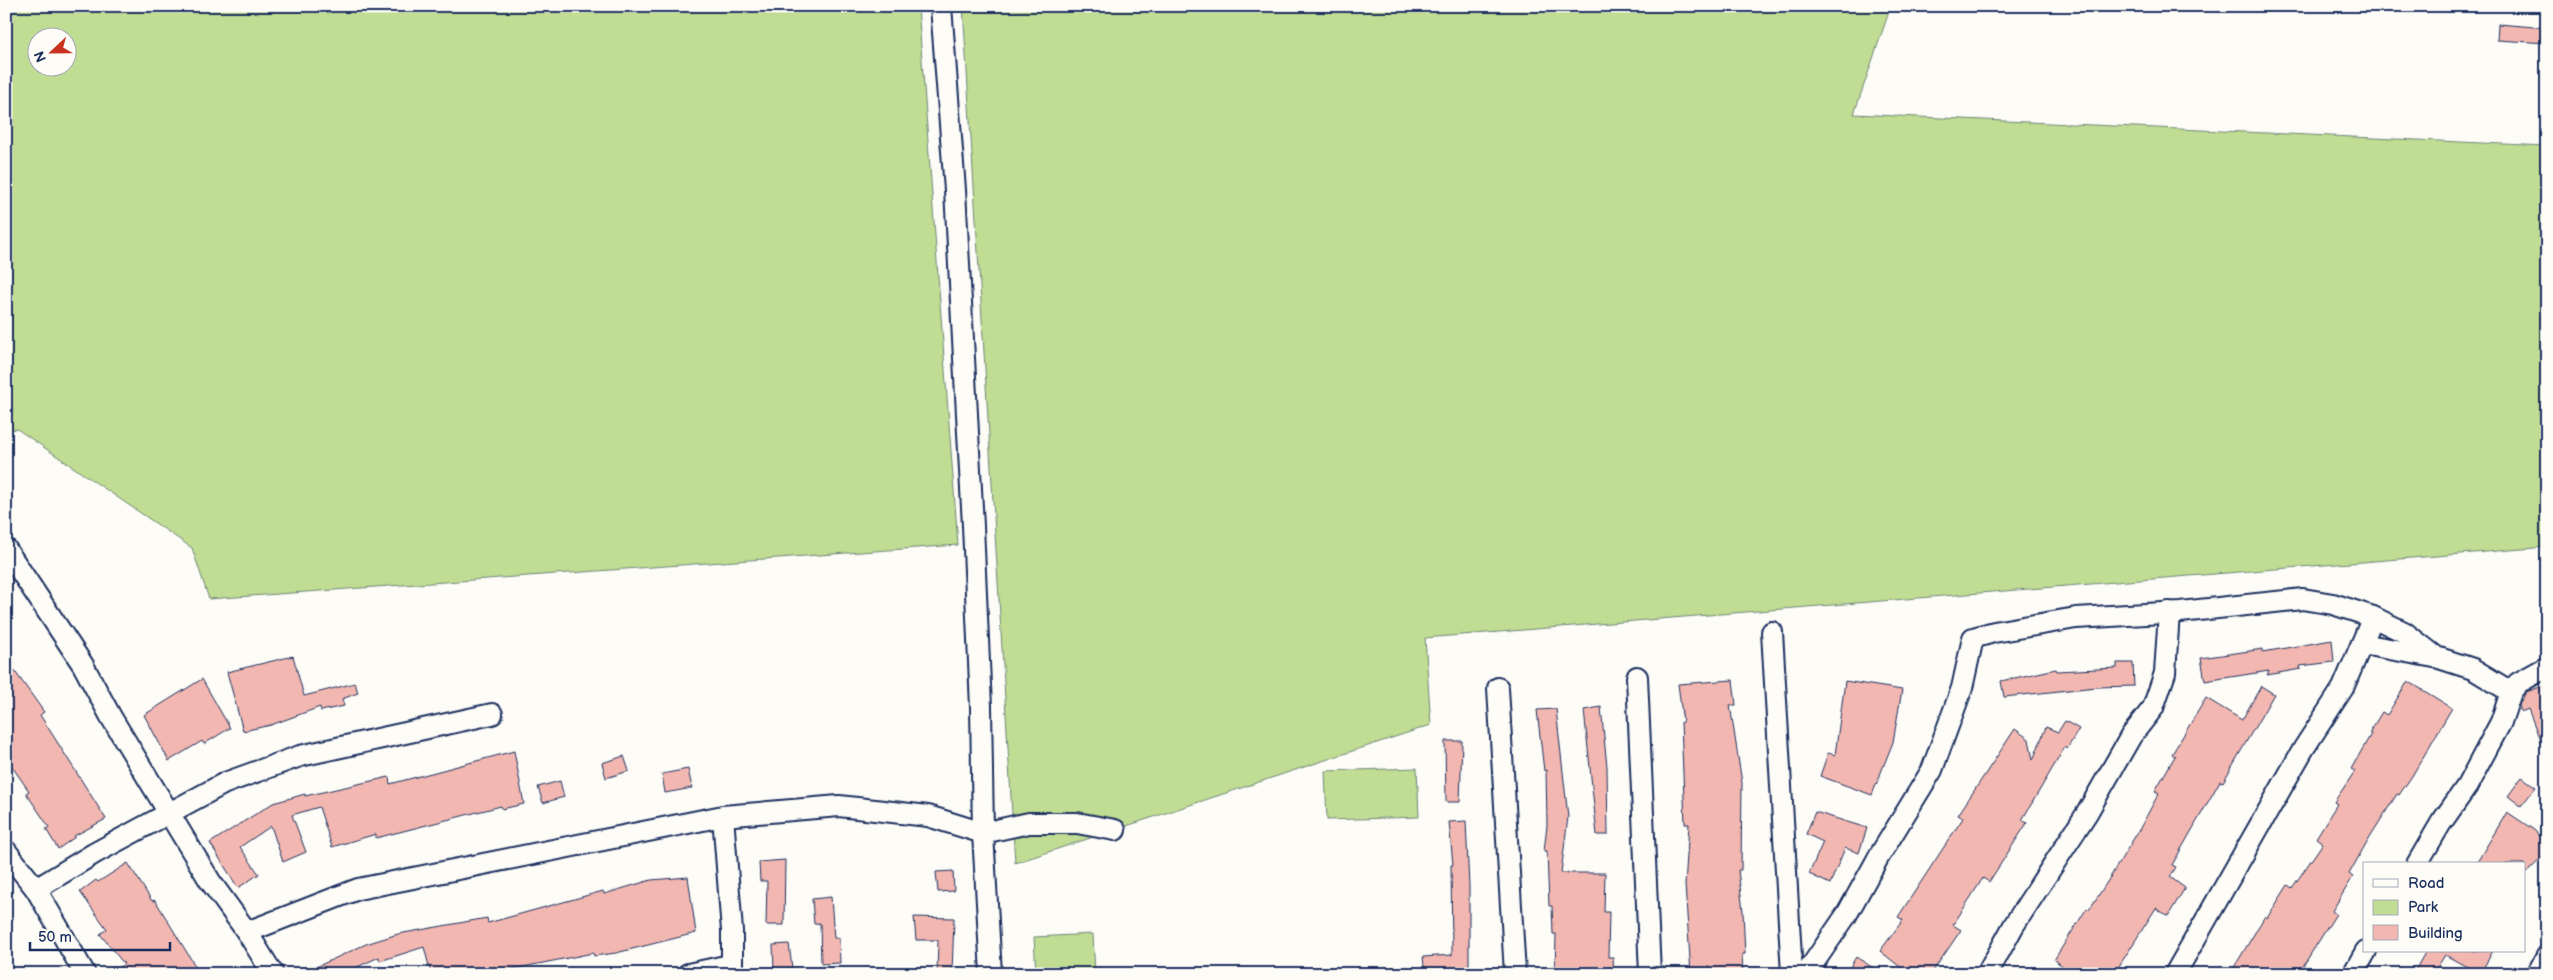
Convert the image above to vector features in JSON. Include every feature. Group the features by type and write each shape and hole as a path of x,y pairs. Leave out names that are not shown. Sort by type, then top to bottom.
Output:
{"street":[{"path":"941,6 952,172 955,190 973,526 981,707 983,833 991,974"},
{"path":"6,549 83,665 111,716 210,881 247,932 273,974"},
{"path":"1806,974 1847,914 1878,858 1932,770 1962,688 1973,638 1994,632 2076,618 2169,612 2304,599 2333,604 2373,617 2404,632 2436,657"},
{"path":"1987,974 2014,925 2087,813 2131,736 2153,708 2165,673 2169,612"},
{"path":"2175,974 2304,748 2343,688 2373,617"},
{"path":"1772,632 1792,974"},
{"path":"2362,644 2436,657 2473,669 2511,692"},
{"path":"2417,862 2467,786 2501,722 2511,692 2518,683 2547,667"},
{"path":"1637,677 1650,974"},
{"path":"1498,688 1515,974"},
{"path":"36,889 95,853 171,814 225,783 300,756 492,714"},
{"path":"247,932 358,889 722,816 839,806 928,816 983,833 1029,822 1076,823 1115,830"},
{"path":"688,974 731,969 732,931 722,816"},
{"path":"6,851 36,889 84,974"},
{"path":"2353,974 2365,952"},
{"path":"2537,974 2547,956"}],"green space":[{"path":"6,6 918,6 958,545 209,599 192,548 17,429 6,430"},
{"path":"963,6 1891,6 1854,114 2547,146 2547,547 1425,638 1431,725 1015,863"},
{"path":"1417,768 1419,817 1327,820 1325,771"},
{"path":"1093,934 1095,974 1036,974 1034,937"}],"building":[{"path":"2498,24 2547,28 2547,43 2497,40"},
{"path":"2332,640 2334,662 2300,666 2301,669 2267,675 2269,671 2205,681 2201,658 2263,649 2263,652"},
{"path":"293,656 304,696 355,683 358,693 342,699 344,706 321,711 320,707 271,725 243,731 227,672"},
{"path":"6,659 44,712 40,715 106,819 74,836 58,849 46,829 49,827 26,793 29,791 6,758"},
{"path":"2117,663 2133,663 2134,686 2096,687 2004,697 2001,681 2056,669 2057,671 2117,668"},
{"path":"202,679 230,728 204,744 202,741 169,761 144,715"},
{"path":"1733,680 1736,705 1730,705 1742,783 1741,870 1738,870 1743,911 1745,954 1742,954 1743,974 1691,974 1685,885 1689,824 1685,824 1681,722 1683,722 1678,684"},
{"path":"1845,681 1902,690 1893,742 1872,795 1820,776 1828,753 1835,755"},
{"path":"2408,681 2452,708 2412,776 2399,795 2397,794 2368,840 2349,874 2353,877 2332,911 2336,914 2298,974 2230,974 2265,916 2267,918 2288,885 2292,888 2323,843 2316,838 2337,804 2334,802 2355,771 2351,769 2371,734 2369,733 2382,712 2387,715"},
{"path":"2261,686 2274,694 2223,782 2220,781 2172,865 2176,867 2170,877 2185,888 2168,916 2156,908 2114,974 2074,974 2054,960 2087,908 2089,910 2139,830 2159,793 2155,791 2175,756 2172,754 2206,698 2242,720"},
{"path":"2543,686 2547,699 2546,755 2528,709 2521,712 2519,705 2526,692"},
{"path":"1601,707 1607,767 1608,835 1597,835 1584,710"},
{"path":"1556,709 1568,817 1561,873 1605,873 1604,912 1609,912 1608,957 1613,957 1614,974 1555,974 1556,934 1553,934 1552,906 1549,906 1547,851 1544,851 1547,825 1546,770 1544,771 1537,710"},
{"path":"2065,721 2079,729 2067,749 2065,747 2022,820 2027,823 1989,882 1983,878 1953,925 1961,930 1931,974 1909,974 1880,951 1903,920 1898,917 1963,818 1958,815 2015,729 2029,739 2033,760 2046,727 2058,732"},
{"path":"1445,741 1462,741 1460,802 1446,802"},
{"path":"514,751 524,804 502,809 501,806 376,838 376,834 332,847 319,807 292,815 306,852 283,862 271,826 240,847 259,874 238,888 210,843 273,803 305,794 305,796 389,777 390,784"},
{"path":"624,756 629,771 606,778 602,763"},
{"path":"688,769 692,788 665,793 662,774"},
{"path":"2522,777 2536,787 2521,806 2508,796"},
{"path":"560,781 564,797 543,803 538,787"},
{"path":"1815,812 1867,828 1859,853 1845,848 1830,884 1809,874 1823,842 1806,834"},
{"path":"2507,812 2534,830 2547,843 2547,853 2526,873 2526,862 2477,862"},
{"path":"1466,821 1469,886 1469,973 1452,973 1452,971 1425,974 1423,957 1452,955 1451,865 1453,865 1449,822"},
{"path":"785,860 784,925 766,925 767,881 760,881 759,862"},
{"path":"128,863 152,901 155,900 200,974 109,974 124,964 100,934 107,929 80,892 96,880 98,882"},
{"path":"953,871 954,891 938,892 936,872"},
{"path":"688,877 696,933 616,953 594,956 593,953 488,974 431,974 424,947 380,961 379,957 342,974 301,974 366,944 398,934 487,918 488,923 603,891 604,894 651,880"},
{"path":"831,897 834,938 839,938 840,963 821,964 820,923 814,924 812,899"},
{"path":"914,917 954,918 952,974 937,974 938,940 916,940"},
{"path":"789,944 792,968 774,970 773,945"},
{"path":"2425,952 2492,952 2480,974 2445,955 2433,974 2413,974"},
{"path":"1856,957 1883,974 1846,974"}]}
